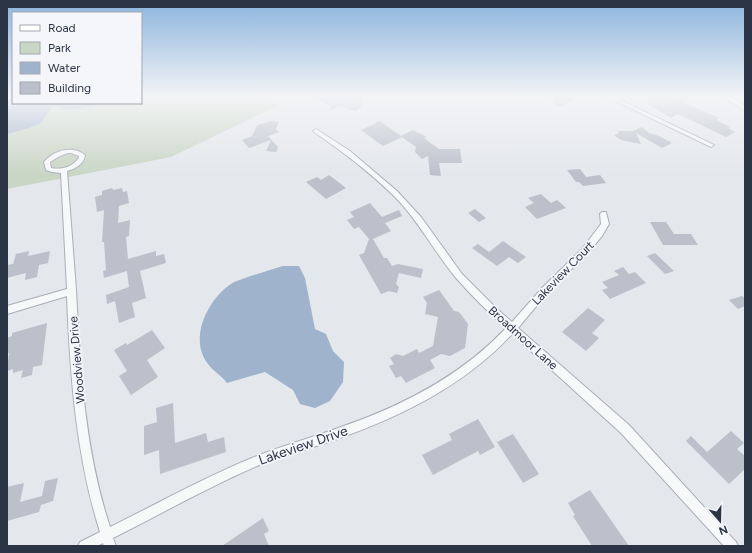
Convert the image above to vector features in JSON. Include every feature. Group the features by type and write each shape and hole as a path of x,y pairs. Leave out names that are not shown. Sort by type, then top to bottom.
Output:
{"street":[{"path":"664,123 710,145"},
{"name":"Broadmoor Lane","path":"316,131 348,152 372,171 395,193 418,219 459,276 493,312 625,429 732,546"},
{"path":"65,152 78,152 82,155 82,158 76,165 64,170 48,169 47,162 51,158 65,152"},
{"name":"Woodview Drive","path":"64,170 76,375 96,502 110,546"},
{"name":"Lakeview Court","path":"512,329 546,289 587,250 597,238 605,224 604,214"},
{"path":"7,310 72,291"},
{"name":"Lakeview Drive","path":"84,546 107,536 207,483 253,462 353,429 411,404 464,371 512,329"}],"green space":[{"path":"7,123 242,123 171,157 7,189"}],"water":[{"path":"7,123 41,123 29,128 7,134"},
{"path":"283,266 299,266 305,278 315,329 326,334 333,351 344,362 343,382 330,401 315,408 300,404 293,390 265,372 227,383 210,367 202,354 200,332 208,309 215,299 231,284"}],"building":[{"path":"265,123 279,123 276,129 279,132 268,136 278,147 276,152 266,151 271,140 249,148 242,140 252,136 257,125"},
{"path":"376,123 383,123 401,136 413,130 427,137 424,138 439,149 460,149 462,163 439,163 441,176 430,175 428,156 422,159 415,152 416,147 402,137 383,146 361,130"},
{"path":"696,123 722,123 731,127 728,128 735,132 726,137"},
{"path":"642,127 649,133 659,136 672,143 662,148 636,133 641,144 621,140 614,135 619,133 618,131 633,131"},
{"path":"580,169 586,177 600,175 606,183 583,186 579,182 576,182 567,170"},
{"path":"329,175 346,188 326,199 306,182 317,177 321,180"},
{"path":"112,188 113,190 122,188 123,192 127,191 129,203 119,206 118,223 130,220 129,236 126,237 128,259 156,251 156,256 164,254 166,263 140,271 146,298 132,303 135,317 119,323 115,301 107,304 106,295 129,287 127,271 104,278 103,271 106,270 104,242 102,242 104,210 97,212 95,197 102,195 102,191"},
{"path":"541,194 551,203 557,200 566,208 537,219 525,207 534,203 528,198"},
{"path":"370,203 382,217 399,210 402,216 385,223 391,231 373,239 384,258 387,258 392,266 398,264 423,269 421,278 399,273 396,284 399,287 397,293 389,291 381,294 359,255 364,253 369,239 359,227 354,229 347,220 354,217 350,212"},
{"path":"475,209 486,218 479,222 468,213"},
{"path":"650,222 666,222 674,234 691,234 698,245 663,245"},
{"path":"503,241 526,257 518,263 509,257 497,266 472,248 478,244 489,252"},
{"path":"29,251 28,256 50,251 48,263 39,265 37,277 25,280 26,273 7,278 7,265 13,264 16,254"},
{"path":"655,253 674,271 665,274 647,256"},
{"path":"623,267 629,274 635,272 646,283 610,299 602,290 608,288 602,282 619,275 614,271"},
{"path":"439,290 454,311 459,312 468,324 465,348 450,356 441,354 430,360 435,368 406,383 401,376 396,378 389,366 394,364 390,358 396,354 403,356 417,349 419,353 433,346 438,317 425,314 427,303 423,297"},
{"path":"742,296 745,298 745,306 738,309 729,300"},
{"path":"588,308 605,320 592,333 599,338 586,351 562,332"},
{"path":"47,323 42,365 33,367 32,375 21,378 23,370 13,373 13,369 7,371 9,353 7,353 7,338 12,336 12,333"},
{"path":"152,330 165,348 147,360 158,377 131,395 119,376 127,371 114,350 126,343 127,345"},
{"path":"173,403 175,443 206,433 208,442 224,437 226,452 160,474 159,450 144,455 144,426 157,422 156,408"},
{"path":"478,419 495,447 480,455 478,451 433,475 422,455 452,440 449,434"},
{"path":"731,431 744,443 737,449 745,456 745,469 729,484 686,441 691,436 707,452"},
{"path":"513,434 539,474 523,483 497,442"},
{"path":"58,478 53,501 41,505 39,512 7,521 7,487 24,483 20,502 42,496 45,481"},
{"path":"590,490 629,546 592,546 573,516 575,515 568,503"},
{"path":"263,518 269,531 264,534 269,546 222,546"}]}
